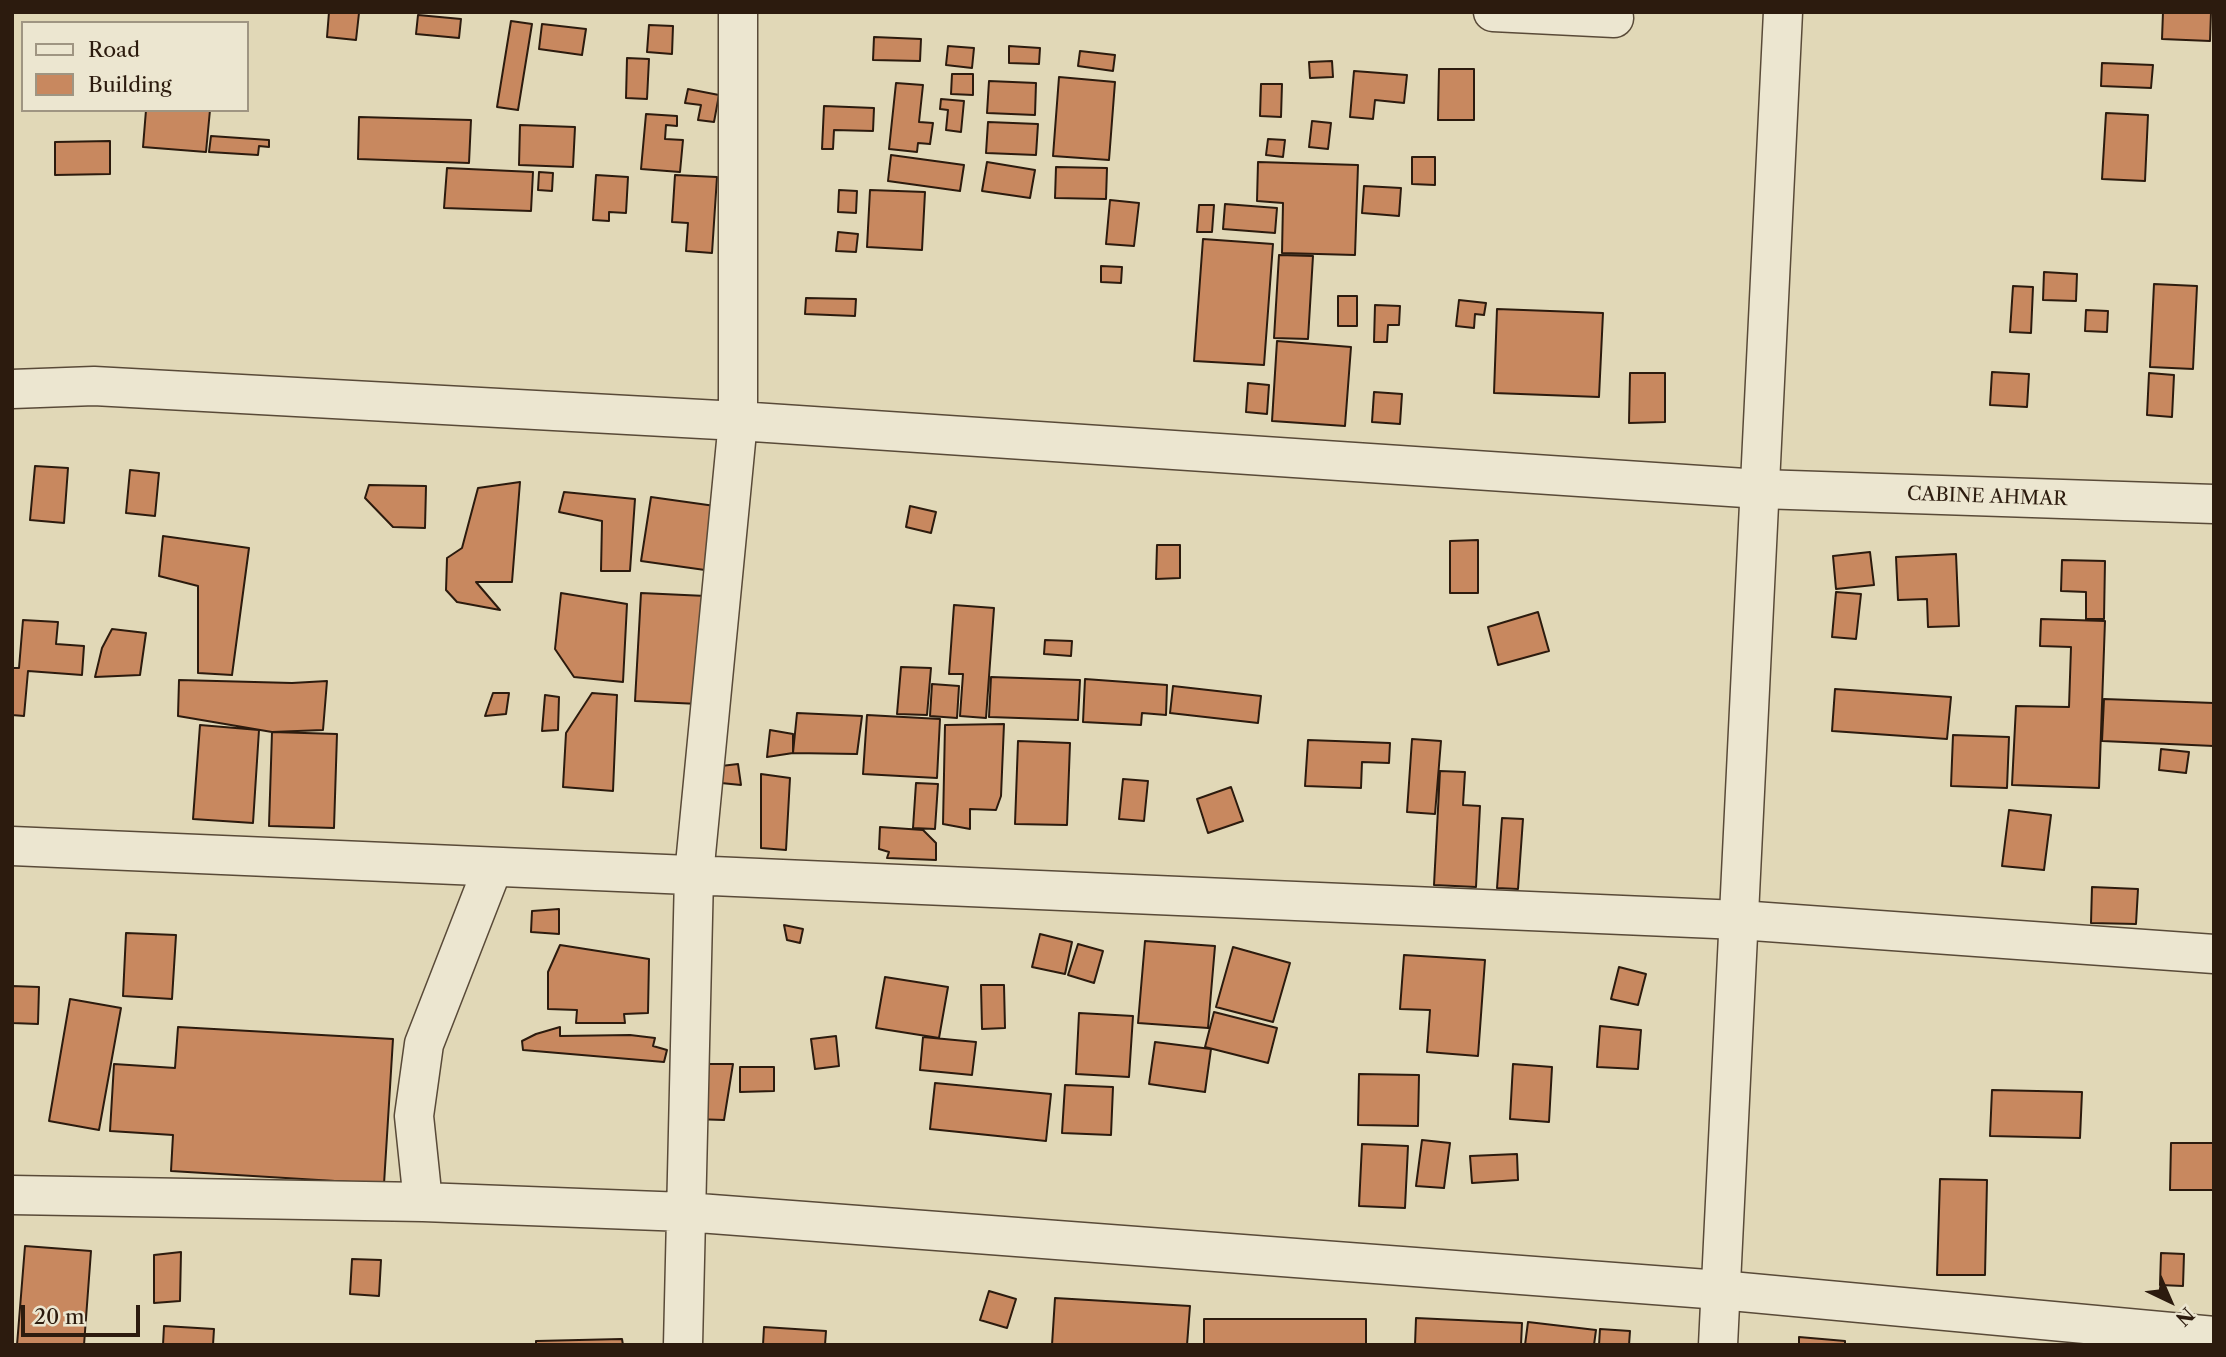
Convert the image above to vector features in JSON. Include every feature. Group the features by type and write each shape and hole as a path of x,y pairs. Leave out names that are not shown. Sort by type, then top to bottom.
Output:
{"street":[{"path":"683,1345 694,875 738,421 738,12"},
{"path":"1493,12 1614,18"},
{"path":"1718,1345 1783,12"},
{"name":"CABINE AHMAR","path":"12,390 94,386 738,421 1760,489 2214,504"},
{"path":"12,846 1739,920 2214,954"},
{"path":"423,1202 414,1116 424,1044 493,867"},
{"path":"12,1195 423,1202 685,1212 1720,1290 2214,1336"}],"building":[{"path":"329,12 359,13 356,40 327,37"},
{"path":"2163,12 2211,12 2210,41 2162,39"},
{"path":"418,15 461,19 459,38 416,34"},
{"path":"511,21 532,24 518,110 497,107"},
{"path":"542,24 586,29 582,55 539,49"},
{"path":"649,25 673,26 672,54 647,52"},
{"path":"874,37 921,39 920,61 873,60"},
{"path":"948,46 974,48 972,68 946,65"},
{"path":"1009,46 1040,48 1039,64 1009,63"},
{"path":"1080,51 1115,55 1113,71 1078,66"},
{"path":"627,58 649,59 647,99 626,98"},
{"path":"1332,61 1333,77 1310,78 1309,62"},
{"path":"2102,63 2153,65 2151,88 2101,86"},
{"path":"1439,69 1474,69 1474,120 1438,120"},
{"path":"1354,71 1407,75 1404,103 1375,100 1373,119 1350,117"},
{"path":"952,74 973,74 973,95 951,94"},
{"path":"1059,77 1115,82 1109,160 1053,156"},
{"path":"989,81 1036,83 1035,115 987,113"},
{"path":"896,83 923,85 919,122 933,123 930,144 918,143 917,152 889,149"},
{"path":"1261,84 1282,84 1281,117 1260,116"},
{"path":"688,89 719,95 714,122 698,120 701,105 685,103"},
{"path":"941,99 964,101 961,132 946,130 948,110 940,109"},
{"path":"824,106 874,108 873,131 834,130 833,149 822,149"},
{"path":"146,112 210,112 206,152 143,147"},
{"path":"2106,113 2148,115 2145,181 2102,179"},
{"path":"646,114 677,116 677,126 666,125 665,139 683,140 680,172 641,169"},
{"path":"359,117 471,120 469,163 358,159"},
{"path":"1312,121 1331,123 1328,149 1309,147"},
{"path":"988,122 1038,124 1036,155 986,153"},
{"path":"520,125 575,127 573,167 519,165"},
{"path":"211,136 269,140 269,147 259,146 258,155 209,152"},
{"path":"1268,139 1285,140 1283,157 1266,155"},
{"path":"110,141 110,174 55,175 55,142"},
{"path":"891,155 964,165 960,191 888,181"},
{"path":"1412,157 1435,157 1435,185 1412,184"},
{"path":"987,162 1035,170 1030,198 982,191"},
{"path":"1258,162 1358,165 1355,255 1282,253 1283,203 1257,201"},
{"path":"1056,167 1107,168 1106,199 1055,198"},
{"path":"447,168 533,172 531,211 444,208"},
{"path":"539,172 553,173 552,191 538,190"},
{"path":"596,175 628,177 626,213 609,212 609,221 593,220"},
{"path":"675,175 717,177 712,253 686,251 688,223 672,222"},
{"path":"1364,186 1401,188 1399,216 1362,213"},
{"path":"839,190 857,191 856,213 838,212"},
{"path":"870,190 925,192 922,250 867,247"},
{"path":"1110,200 1139,203 1134,246 1106,244"},
{"path":"1225,204 1277,208 1275,233 1223,229"},
{"path":"1199,205 1214,205 1212,232 1197,232"},
{"path":"838,232 858,234 856,252 836,251"},
{"path":"1203,239 1273,244 1264,365 1194,361"},
{"path":"1279,255 1313,256 1308,339 1274,338"},
{"path":"1101,266 1122,267 1121,283 1101,282"},
{"path":"2044,272 2077,274 2076,301 2043,300"},
{"path":"2154,284 2197,286 2193,369 2150,367"},
{"path":"2013,286 2033,287 2031,333 2010,332"},
{"path":"1338,296 1357,296 1357,326 1338,326"},
{"path":"806,298 856,299 855,316 805,314"},
{"path":"1459,300 1486,303 1484,315 1475,314 1474,328 1456,326"},
{"path":"1375,305 1400,306 1399,325 1388,325 1387,342 1374,342"},
{"path":"1497,309 1603,313 1599,397 1494,393"},
{"path":"2086,310 2108,311 2107,332 2085,331"},
{"path":"1277,341 1351,347 1345,426 1272,421"},
{"path":"1992,372 2029,374 2027,407 1990,405"},
{"path":"1630,373 1665,373 1665,422 1629,423"},
{"path":"2149,373 2174,375 2172,417 2147,415"},
{"path":"1248,383 1269,385 1267,414 1246,412"},
{"path":"1374,392 1402,394 1400,424 1372,422"},
{"path":"35,466 68,468 64,523 30,520"},
{"path":"130,470 159,473 155,516 126,513"},
{"path":"520,482 512,582 476,582 500,610 457,602 446,590 447,558 462,548 478,488"},
{"path":"369,485 426,486 425,528 393,527 365,498"},
{"path":"564,492 635,499 630,571 601,571 602,521 559,512"},
{"path":"651,497 715,506 705,570 641,561"},
{"path":"910,506 936,512 931,533 906,527"},
{"path":"163,536 249,548 232,675 198,673 198,586 159,576"},
{"path":"1478,540 1478,593 1450,593 1450,541"},
{"path":"1157,545 1180,545 1180,578 1156,579"},
{"path":"1870,552 1874,585 1836,589 1833,556"},
{"path":"1956,554 1959,626 1928,627 1927,599 1898,600 1896,557"},
{"path":"2062,560 2105,561 2104,619 2086,619 2086,592 2061,591"},
{"path":"1836,592 1861,594 1856,639 1832,637"},
{"path":"561,593 627,604 623,682 574,677 555,649"},
{"path":"641,593 706,596 699,704 635,701"},
{"path":"954,605 994,608 986,718 960,716 963,674 949,674"},
{"path":"1538,612 1549,651 1498,665 1488,627"},
{"path":"2041,619 2105,621 2099,788 2012,785 2016,706 2069,707 2071,647 2040,646"},
{"path":"23,620 58,622 56,644 84,646 82,675 28,671 24,716 12,715 12,668 19,668"},
{"path":"112,629 146,633 140,675 95,677 102,648"},
{"path":"1045,640 1072,641 1071,656 1044,654"},
{"path":"901,667 931,668 927,715 897,714"},
{"path":"991,677 1080,680 1078,720 989,717"},
{"path":"1085,679 1167,685 1166,715 1142,713 1141,725 1083,722"},
{"path":"179,680 292,683 327,681 323,730 272,732 178,716"},
{"path":"932,684 959,686 957,718 930,716"},
{"path":"1173,686 1261,696 1258,723 1170,713"},
{"path":"1835,689 1951,697 1947,739 1832,731"},
{"path":"493,693 509,693 506,714 485,716"},
{"path":"592,693 617,695 613,791 563,787 566,733"},
{"path":"545,695 559,697 558,730 542,731"},
{"path":"2104,699 2214,703 2214,746 2102,741"},
{"path":"797,713 862,716 857,754 793,753"},
{"path":"867,715 940,719 937,778 863,774"},
{"path":"1004,724 1001,796 996,810 970,809 970,829 943,824 945,725"},
{"path":"200,725 259,730 253,823 193,819"},
{"path":"770,730 793,734 793,753 767,757"},
{"path":"272,732 337,734 334,828 269,826"},
{"path":"1953,735 2009,737 2007,788 1951,786"},
{"path":"1412,739 1441,741 1435,814 1407,812"},
{"path":"1308,740 1390,743 1389,763 1362,762 1361,788 1305,786"},
{"path":"1018,741 1070,743 1067,825 1015,824"},
{"path":"2161,749 2189,752 2186,773 2159,770"},
{"path":"738,764 741,785 721,783 721,766"},
{"path":"1440,771 1465,772 1463,805 1480,806 1476,887 1434,885"},
{"path":"761,774 790,778 786,850 761,848"},
{"path":"1123,779 1148,781 1144,821 1119,819"},
{"path":"916,783 938,784 935,829 913,828"},
{"path":"1231,787 1243,821 1208,833 1197,799"},
{"path":"2009,810 2051,815 2044,870 2002,866"},
{"path":"1502,818 1523,819 1518,889 1497,888"},
{"path":"880,827 923,830 936,843 936,860 887,858 889,852 879,849"},
{"path":"2092,887 2138,889 2136,924 2091,923"},
{"path":"559,909 559,934 531,932 532,911"},
{"path":"784,925 803,929 800,943 787,940"},
{"path":"126,933 176,935 172,999 123,996"},
{"path":"1040,934 1072,942 1065,974 1032,967"},
{"path":"1145,941 1215,946 1208,1028 1138,1023"},
{"path":"1078,944 1103,951 1094,983 1068,975"},
{"path":"560,945 649,959 648,1013 624,1014 625,1023 576,1023 577,1010 548,1009 548,972"},
{"path":"1233,947 1290,963 1273,1022 1216,1007"},
{"path":"1404,955 1485,960 1478,1056 1427,1052 1430,1010 1400,1009"},
{"path":"1619,967 1646,974 1638,1005 1611,999"},
{"path":"885,977 948,987 939,1038 876,1028"},
{"path":"981,985 1004,985 1005,1028 982,1029"},
{"path":"12,986 39,987 38,1024 12,1023"},
{"path":"70,999 121,1008 99,1130 49,1121"},
{"path":"1214,1012 1277,1028 1268,1063 1205,1047"},
{"path":"1079,1013 1133,1016 1129,1077 1076,1074"},
{"path":"1600,1026 1641,1030 1638,1069 1597,1067"},
{"path":"178,1027 393,1039 384,1184 171,1171 173,1135 110,1131 114,1064 175,1068"},
{"path":"560,1027 560,1036 630,1035 655,1038 653,1046 667,1050 664,1062 523,1050 522,1041"},
{"path":"836,1036 839,1066 815,1069 811,1039"},
{"path":"923,1037 976,1042 972,1075 920,1070"},
{"path":"1155,1042 1211,1049 1205,1092 1149,1084"},
{"path":"700,1064 733,1064 724,1120 694,1119"},
{"path":"1513,1064 1552,1067 1549,1122 1510,1119"},
{"path":"740,1067 774,1067 774,1091 740,1092"},
{"path":"1359,1074 1419,1075 1418,1126 1358,1125"},
{"path":"935,1083 1051,1094 1046,1141 930,1129"},
{"path":"1065,1085 1113,1087 1111,1135 1062,1133"},
{"path":"1992,1090 2082,1092 2080,1138 1990,1136"},
{"path":"1422,1140 1450,1143 1444,1188 1416,1186"},
{"path":"2171,1143 2214,1143 2214,1190 2170,1190"},
{"path":"1362,1144 1408,1146 1405,1208 1359,1206"},
{"path":"1517,1154 1518,1180 1472,1183 1470,1156"},
{"path":"1940,1179 1987,1180 1985,1275 1937,1275"},
{"path":"25,1246 91,1251 84,1345 17,1345"},
{"path":"181,1252 180,1301 154,1303 154,1255"},
{"path":"2161,1253 2184,1254 2183,1286 2160,1285"},
{"path":"352,1259 381,1260 379,1296 350,1294"},
{"path":"989,1291 1016,1299 1007,1328 980,1320"},
{"path":"1055,1298 1190,1306 1187,1345 1052,1345"},
{"path":"1416,1318 1522,1323 1521,1345 1415,1345"},
{"path":"1204,1319 1366,1319 1366,1345 1204,1345"},
{"path":"1528,1322 1596,1330 1594,1345 1525,1345"},
{"path":"164,1326 214,1329 213,1345 163,1345"},
{"path":"764,1327 826,1331 825,1345 763,1345"},
{"path":"1600,1329 1630,1331 1629,1345 1599,1345"},
{"path":"1799,1337 1845,1341 1845,1345 1799,1345"},
{"path":"622,1339 623,1345 536,1345 536,1341"}]}
